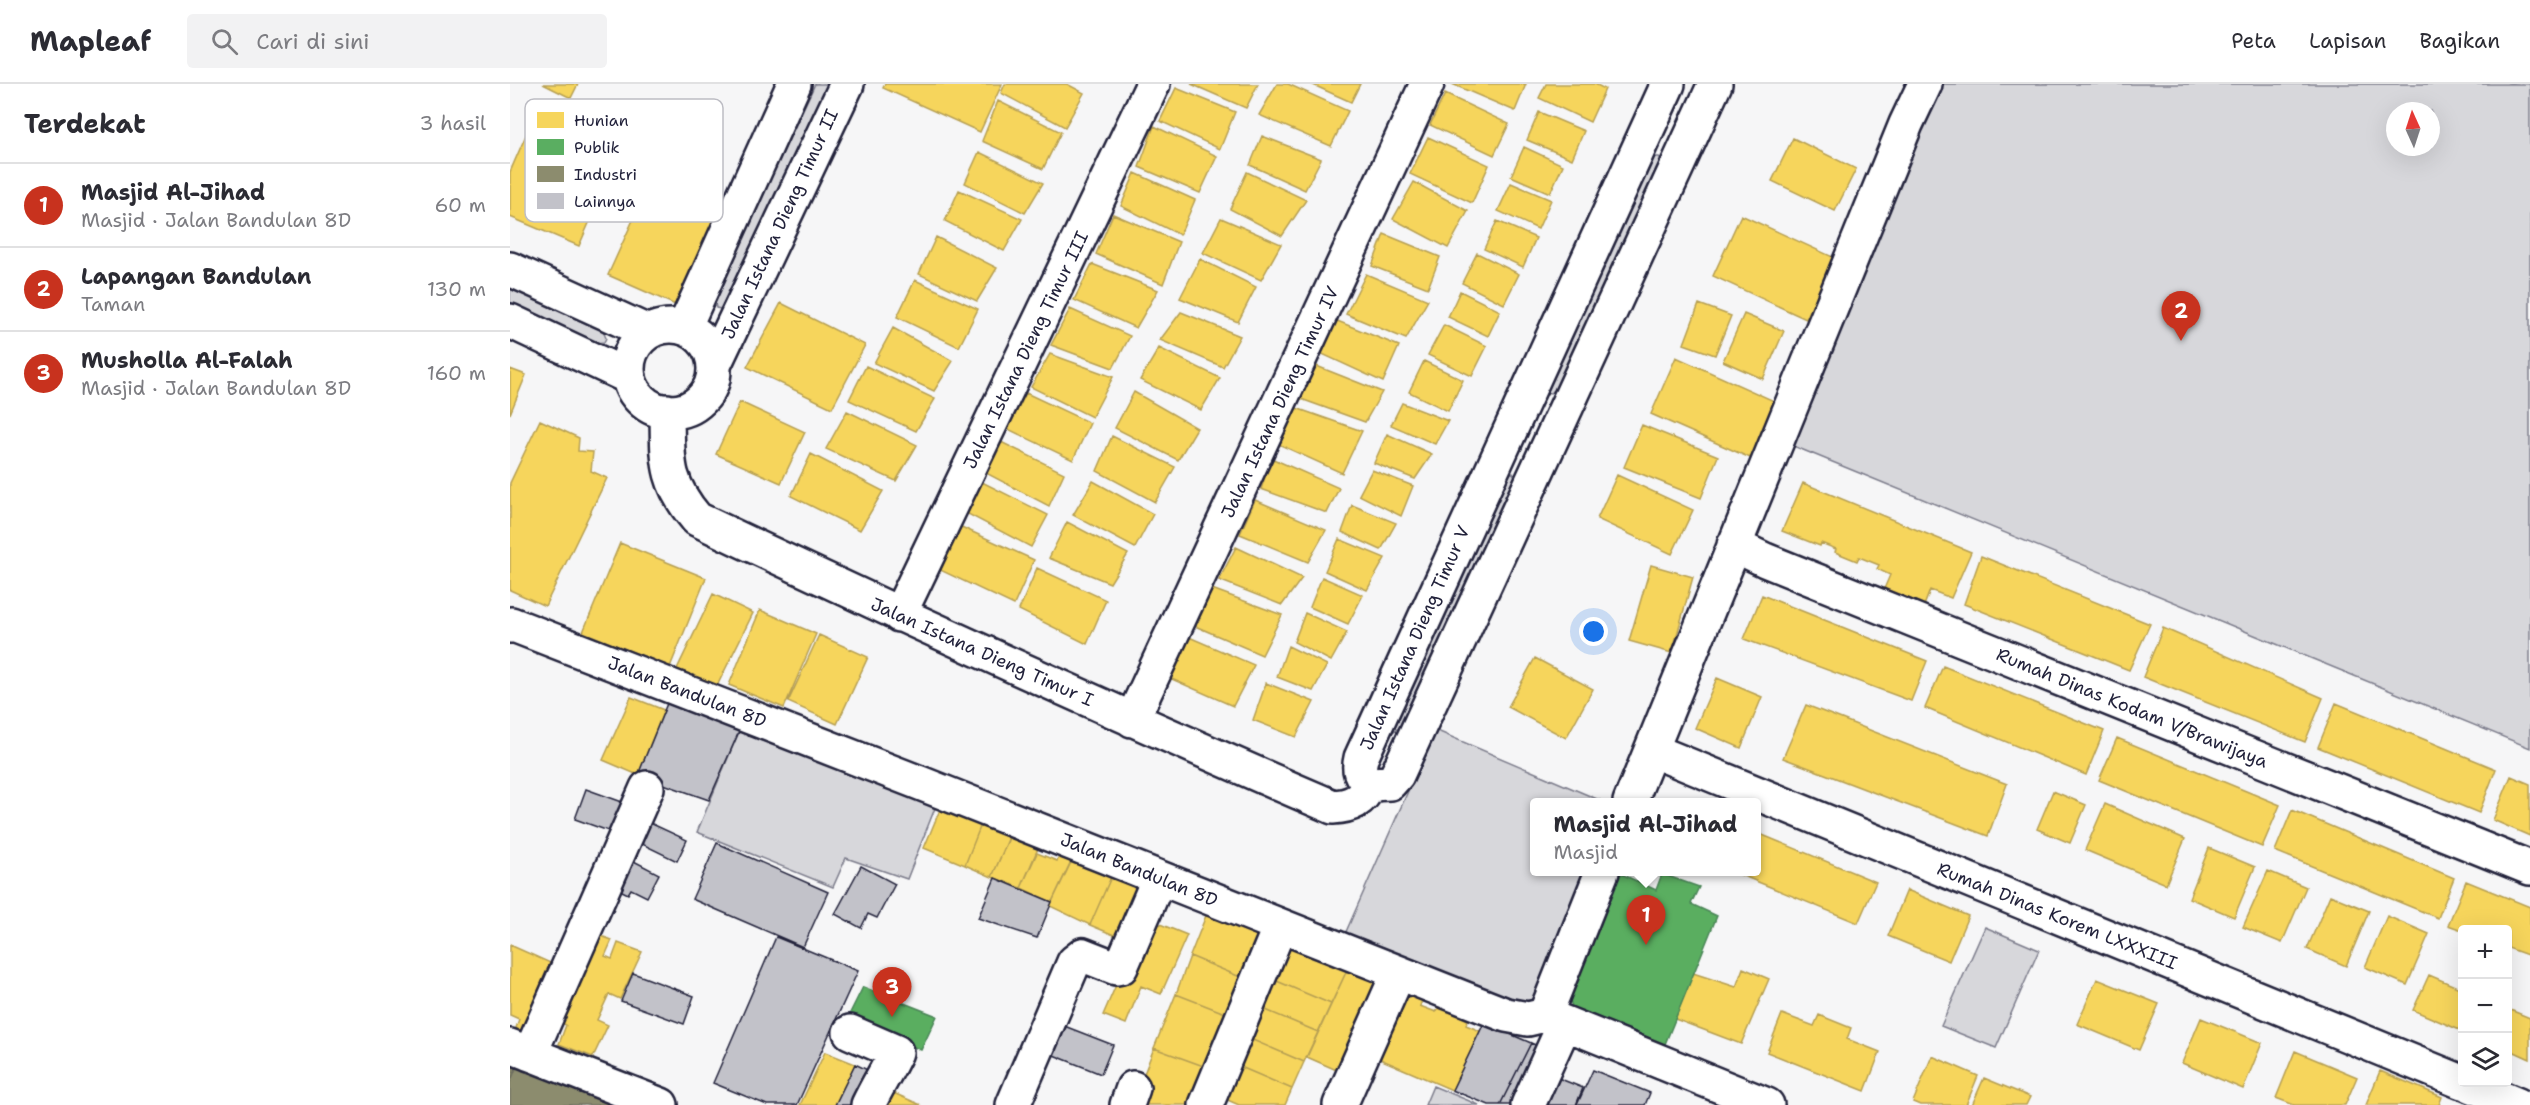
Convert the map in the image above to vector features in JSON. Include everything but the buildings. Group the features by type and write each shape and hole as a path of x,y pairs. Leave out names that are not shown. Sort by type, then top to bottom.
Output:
{"street":[{"path":"684,328 794,84"},
{"name":"Jalan Istana Dieng Timur II","path":"714,364 847,84"},
{"name":"Jalan Istana Dieng Timur III","path":"900,615 1153,84"},
{"name":"Jalan Istana Dieng Timur IV","path":"1132,720 1427,84"},
{"path":"1632,798 1905,124 1925,84"},
{"path":"1370,784 1390,783 1397,775 1709,97 1661,86"},
{"name":"Jalan Istana Dieng Timur V","path":"1370,784 1360,774 1358,767 1361,758 1661,86"},
{"path":"510,269 648,332"},
{"path":"510,321 629,377"},
{"path":"666,326 684,328 702,339 711,350 714,364 713,379 707,393 689,407 667,411 654,408 642,401 633,390 628,364 631,352 648,332 666,326"},
{"name":"Jalan Istana Dieng Timur I","path":"667,411 668,459 672,482 681,501 697,519 900,615 1132,720 1333,807 1343,806 1360,799 1370,784"},
{"path":"1511,426 1548,443"},
{"name":"Rumah Dinas Kodam V/Brawijaya","path":"1734,545 1765,560 2530,868"},
{"name":"Jalan Bandulan 8D","path":"510,625 1506,1016 1555,1019 1767,1105"},
{"name":"Rumah Dinas Korem LXXXIII","path":"1652,747 1688,765 2458,1080"},
{"path":"647,788 520,1050 661,1105"},
{"path":"1528,1105 1601,876"},
{"path":"1013,1105 1074,962 1083,955 1116,968 1121,967 1159,878"},
{"path":"1206,1105 1280,926"},
{"path":"1340,1105 1398,974"},
{"path":"850,1032 896,1052 884,1079 878,1083 868,1105"},
{"name":"Rumah Dinas Korem LXXXIII","path":"2475,1087 2518,1105"}],"shaded area":[{"path":"815,84 830,84 726,306 721,309 716,308 714,299"},
{"path":"1937,84 2530,84 2530,748 1791,445"},
{"path":"1659,157 1663,161 1558,388 1550,393 1546,392 1651,160"},
{"path":"510,287 603,331 606,338 604,342 596,343 510,303"},
{"path":"1506,473 1513,473 1516,478 1401,727 1394,731 1390,728"},
{"path":"741,727 937,803 907,879 846,858 833,887 697,832"},
{"path":"1435,730 1595,798 1530,798 1530,876 1588,876 1539,996 1520,1004 1345,934"},
{"path":"1985,927 2039,950 1996,1048 1941,1026"},
{"path":"1433,1086 1479,1105 1425,1105"}],"place":[{"name":"Lapangan Bandulan","path":"2181,341"},
{"name":"Masjid Al-Jihad","path":"1646,945"},
{"name":"Musholla Al-Falah","path":"892,1017"}]}
